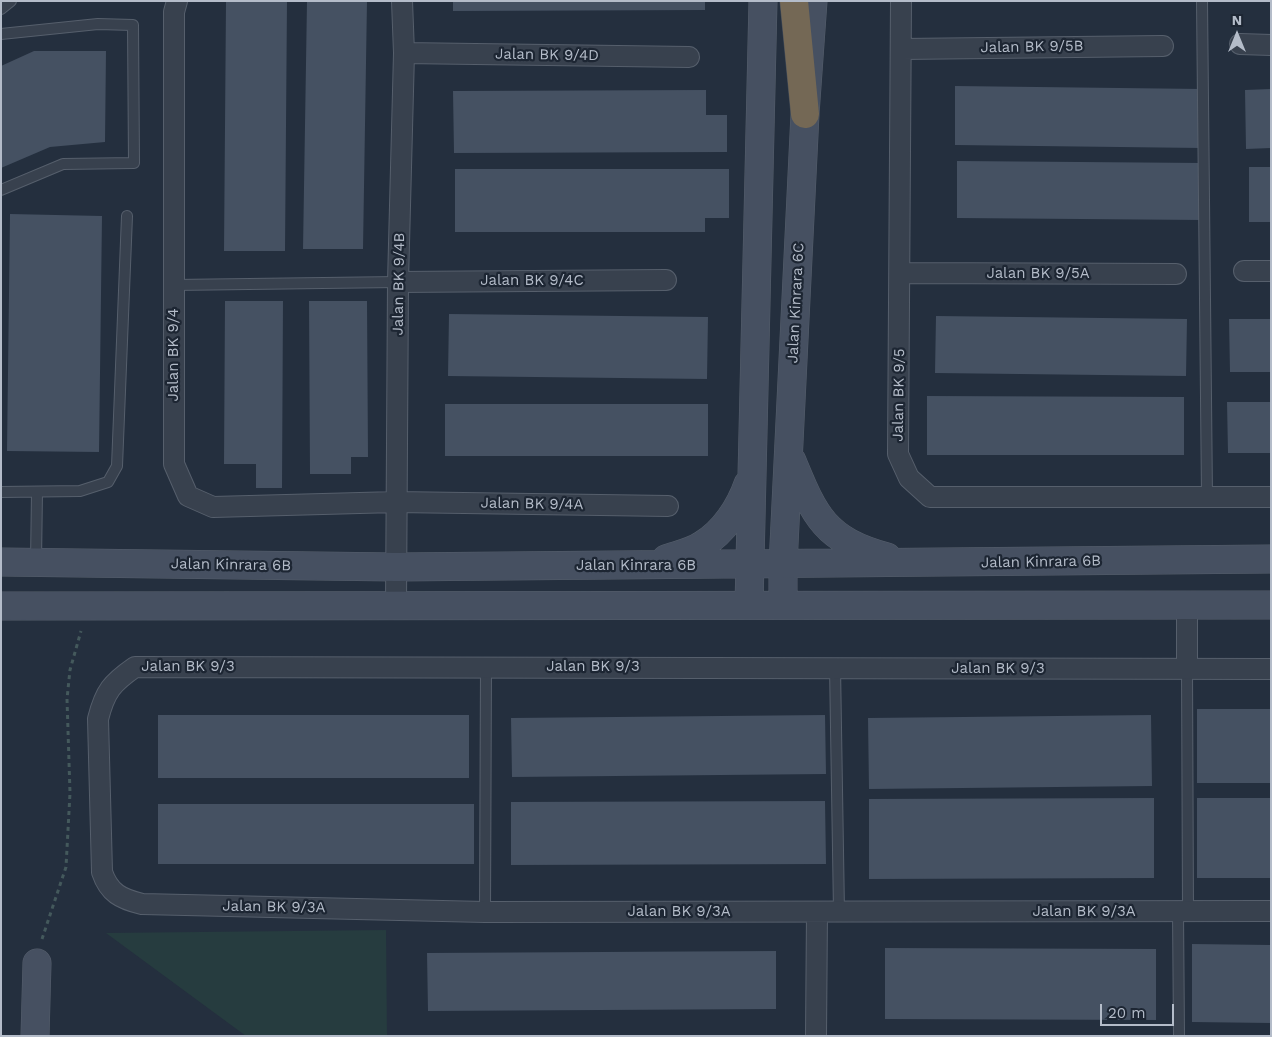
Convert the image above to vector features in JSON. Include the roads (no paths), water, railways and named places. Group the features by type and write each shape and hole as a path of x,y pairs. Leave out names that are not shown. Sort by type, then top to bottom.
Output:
{"highway":[{"path":"794,1 805,114"}],"street":[{"name":"Jalan BK 9/4","path":"177,1 174,12 174,464 188,496 213,507 396,502"},
{"name":"Jalan BK 9/4B","path":"396,605 398,282 404,53 402,1"},
{"path":"749,605 763,1"},
{"name":"Jalan Kinrara 6C","path":"782,605 782,565 805,114 813,1"},
{"name":"Jalan BK 9/5","path":"901,1 901,273 898,454 909,478 930,497 1271,497"},
{"path":"1240,44 1271,45"},
{"name":"Jalan BK 9/5B","path":"902,48 1163,46"},
{"name":"Jalan BK 9/4D","path":"404,53 689,57"},
{"path":"1244,271 1271,271"},
{"name":"Jalan BK 9/5A","path":"901,273 1176,274"},
{"name":"Jalan BK 9/4C","path":"398,282 666,280"},
{"path":"788,452 809,502 821,520 840,539 861,550 914,564"},
{"path":"648,566 702,546 719,531 733,514 744,496 751,475"},
{"name":"Jalan BK 9/4A","path":"396,502 668,506"},
{"name":"Jalan Kinrara 6B","path":"1,562 396,567 914,564 1271,559"},
{"path":"33,606 36,562"},
{"path":"1187,605 1187,669"},
{"path":"1,606 1271,605"},
{"name":"Jalan BK 9/3","path":"102,872 98,719 103,698 115,682 135,667 834,666 938,669 1271,669"},
{"name":"Jalan BK 9/3A","path":"102,872 106,883 115,894 126,900 142,904 485,912 1271,911"},
{"path":"816,1036 817,912"},
{"path":"35,1036 37,963"}],"lane":[{"path":"1,9 11,1"},
{"path":"1202,1 1207,497"},
{"path":"1,34 53,27 98,24 134,25 134,163 63,164 1,190"},
{"path":"1,492 80,491 108,482 117,466 126,216"},
{"path":"174,285 398,282"},
{"path":"36,562 37,492"},
{"path":"834,666 839,912"},
{"path":"485,912 486,667"},
{"path":"1179,1036 1187,669"}]}
